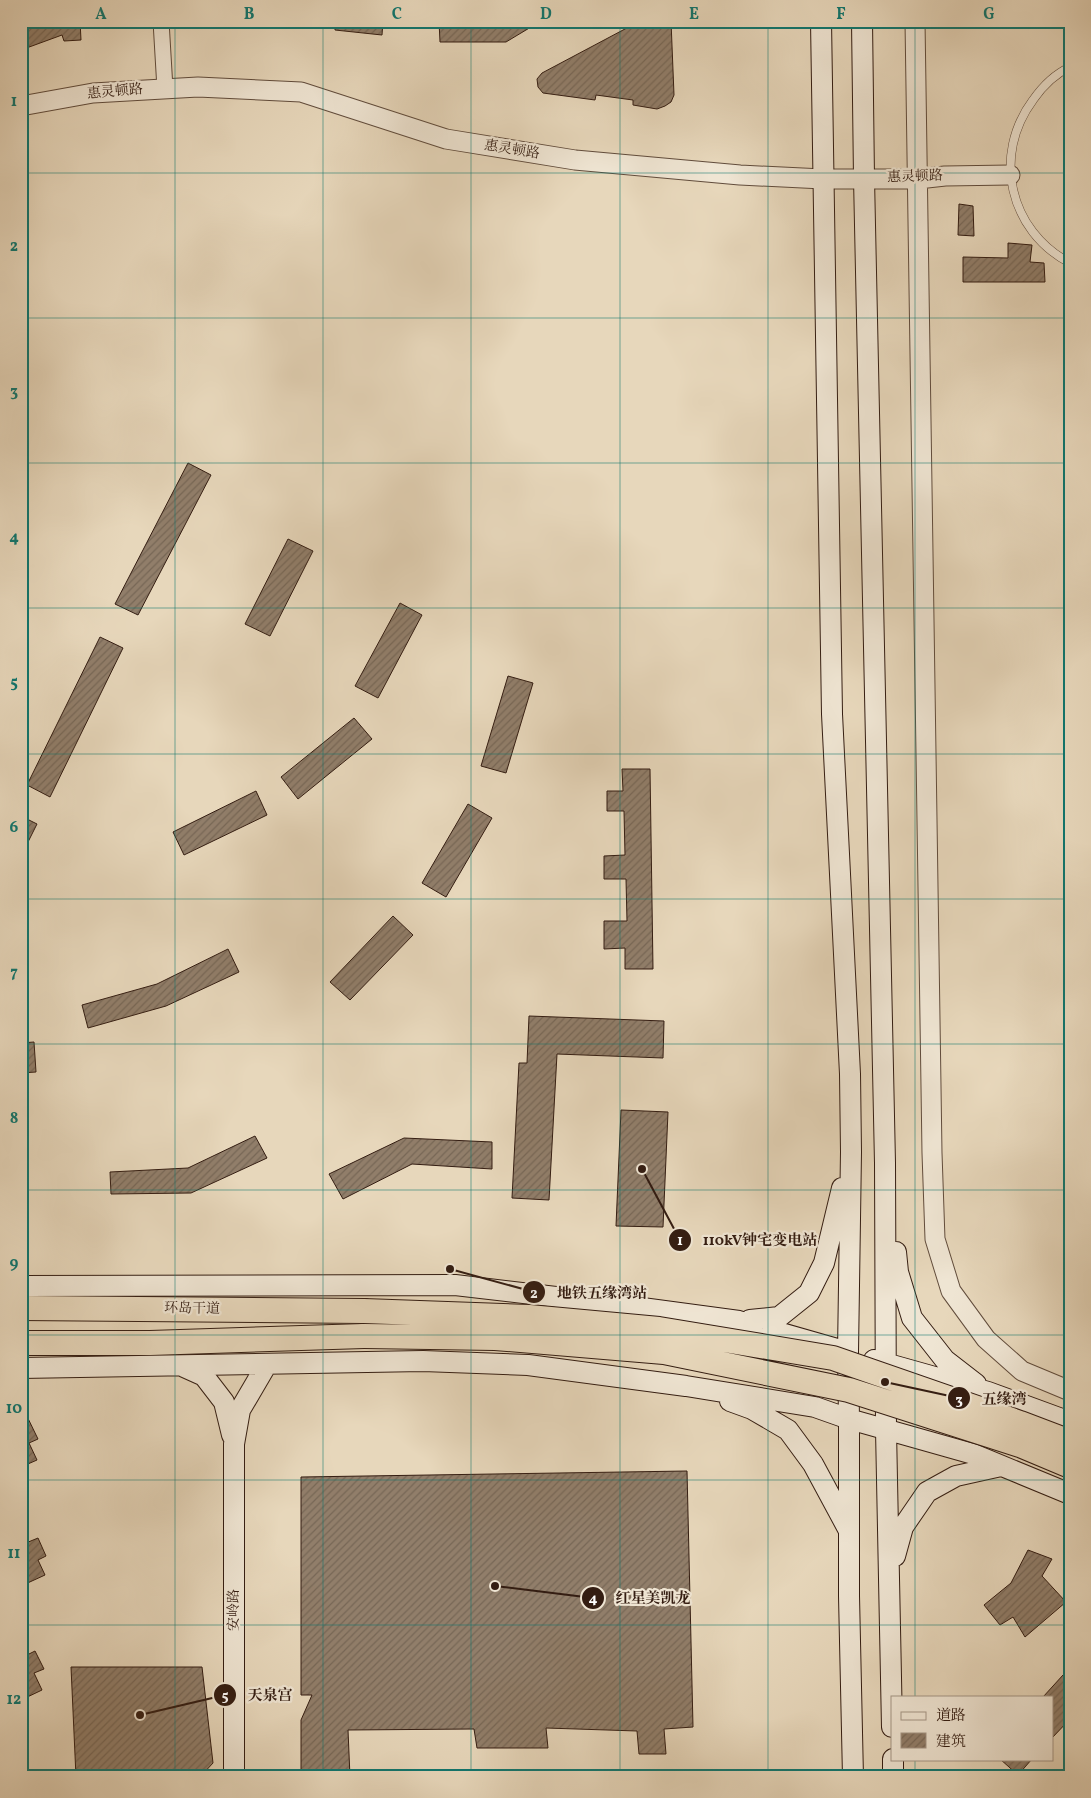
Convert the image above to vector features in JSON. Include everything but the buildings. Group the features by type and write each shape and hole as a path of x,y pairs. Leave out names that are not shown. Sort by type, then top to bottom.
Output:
{"highway":[{"name":"环岛干道","path":"21,1308 364,1311 528,1317 659,1328 833,1358 1070,1442"},
{"path":"21,1344 150,1343 364,1336 495,1338 664,1352 849,1390 1020,1445 1070,1466"}],"main road":[{"path":"821,21 822,179 832,714 850,1074 849,1596 853,1777"},
{"path":"862,21 885,1163 886,1430 891,1696"},
{"path":"740,1322 779,1317 809,1293 824,1263 851,1152"},
{"path":"885,1163 898,1272 912,1318 945,1360 988,1392"},
{"path":"21,1286 455,1285 590,1301 740,1322 988,1392 1070,1422"},
{"path":"21,1368 423,1360 528,1365 686,1386 815,1406 886,1430 973,1454 1070,1494"},
{"path":"234,1444 240,1410 267,1364"},
{"path":"181,1366 204,1376 224,1402 234,1444"},
{"path":"686,1386 752,1409 788,1430 813,1464 849,1531"},
{"name":"安岭路","path":"234,1444 234,1777"},
{"path":"889,1575 903,1527 927,1492 956,1476 1001,1466"},
{"path":"893,1760 893,1777"}],"street":[{"path":"161,21 165,88"},
{"path":"915,21 932,1152 935,1239 951,1291 986,1339 1022,1371 1070,1391"},
{"name":"惠灵顿路","path":"21,106 93,93 165,88 198,87 301,92 446,139 575,160 740,175 822,179 918,179 945,176 1010,175"}],"lane":[{"path":"1070,67 1042,88 1023,114 1012,143 1010,175 1017,206 1033,233 1056,256 1070,263"}],"place":[{"name":"110kV钟宅变电站","path":"642,1169"},
{"name":"地铁五缘湾站","path":"450,1269"},
{"name":"五缘湾","path":"885,1382"},
{"name":"红星美凯龙","path":"495,1586"},
{"name":"天泉宫","path":"140,1715"}]}
